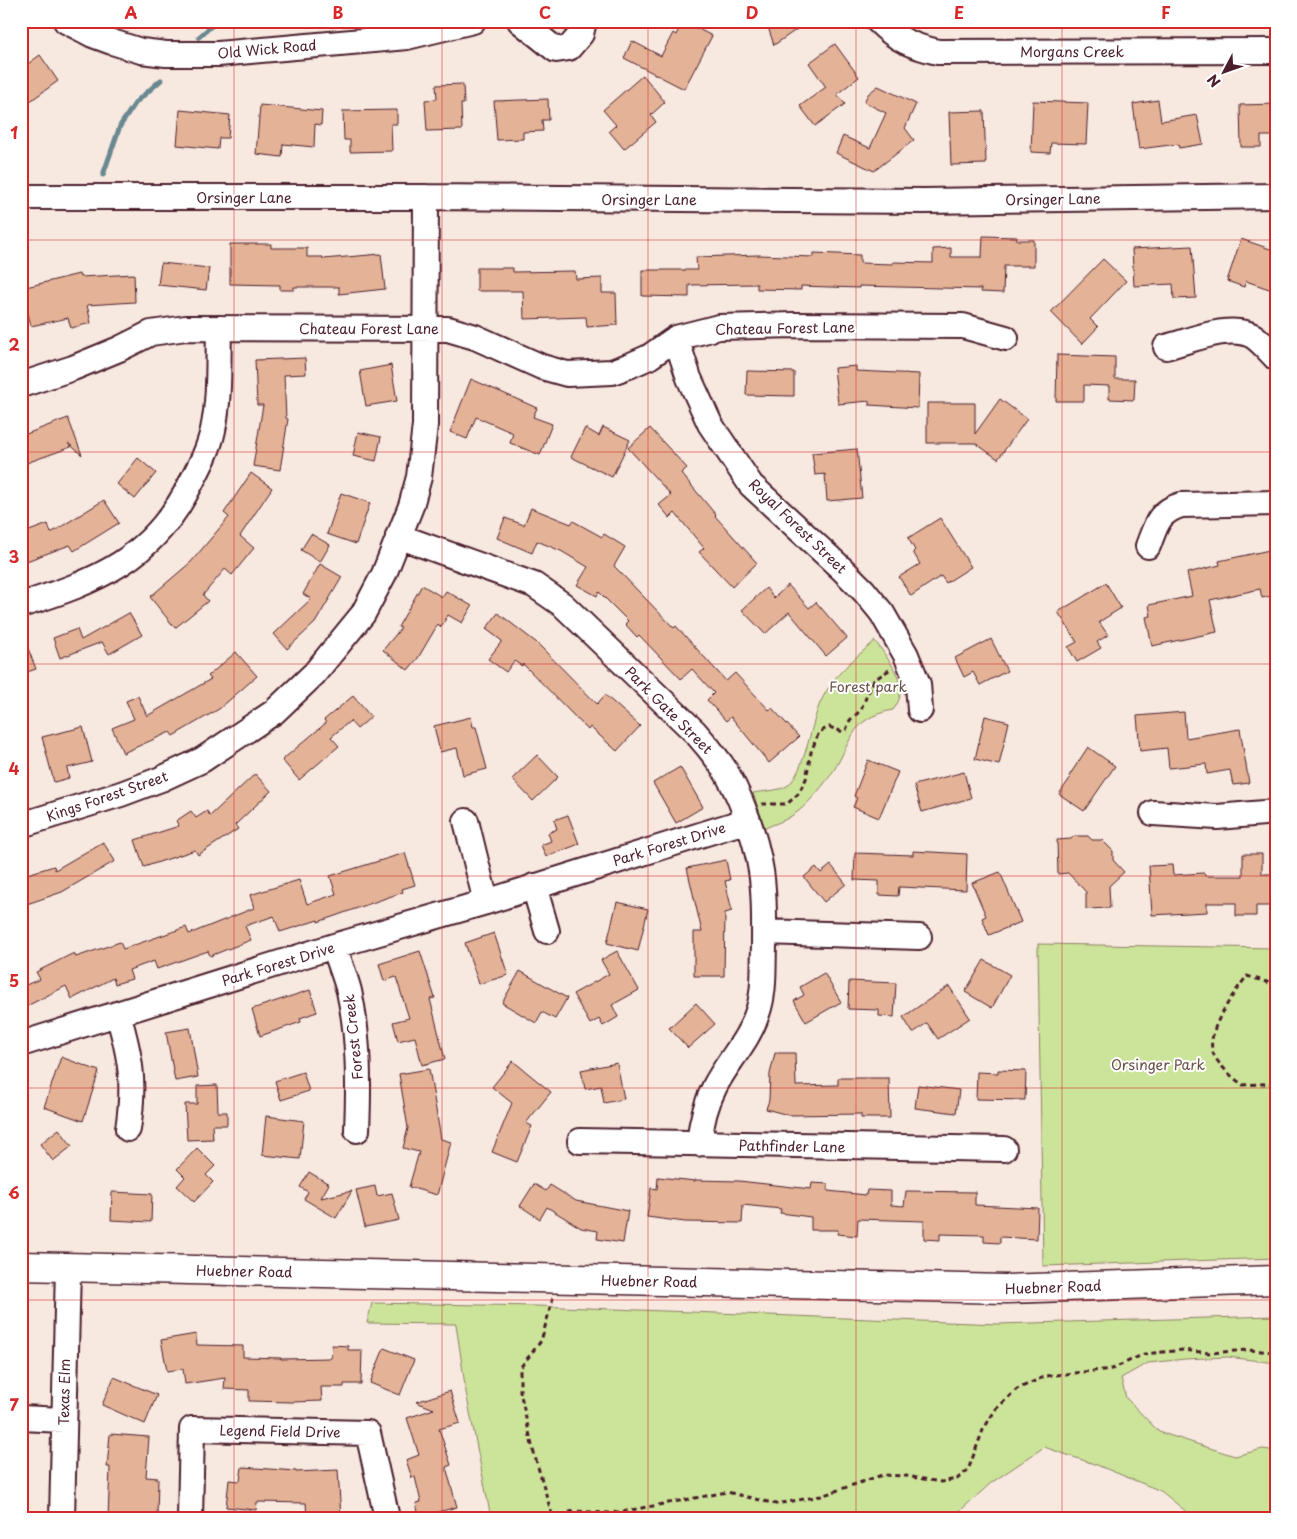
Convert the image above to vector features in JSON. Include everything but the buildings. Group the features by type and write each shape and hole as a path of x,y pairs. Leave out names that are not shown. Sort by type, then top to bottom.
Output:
{"main road":[{"name":"Huebner Road","path":"21,1266 1006,1289 1276,1280"}],"street":[{"name":"Old Wick Road","path":"66,21 93,35 141,51 166,54 218,54 407,37 473,21"},
{"path":"520,21 556,50 569,48 581,34 584,21"},
{"name":"Morgans Creek","path":"878,21 892,34 906,42 938,52 1276,51"},
{"name":"Orsinger Lane","path":"21,197 426,197 925,201 1276,196"},
{"name":"Kings Forest Street","path":"21,825 121,794 161,779 202,760 274,712 314,674 363,614 384,574 411,506 419,477 425,425 427,329 426,197"},
{"name":"Chateau Forest Lane","path":"21,385 72,368 119,349 151,333 186,328 448,329 475,337 542,367 567,374 612,372 631,366 649,357 676,338 719,327 794,325 962,326 1006,338"},
{"path":"21,605 82,585 138,552 158,533 185,495 208,446 217,405 219,328"},
{"path":"1166,347 1226,331 1242,332 1253,336 1276,358"},
{"name":"Royal Forest Street","path":"676,338 689,378 710,424 752,485 837,563 864,590 882,613 907,658 918,684 920,710"},
{"path":"1148,546 1160,517 1170,508 1181,505 1276,503"},
{"name":"Park Gate Street","path":"398,536 534,585 563,606 695,732 721,763 729,778 744,811 761,870 764,902 763,987 758,1013 748,1036 715,1085 706,1106 701,1120 699,1144"},
{"name":"Park Forest Drive","path":"21,1044 334,946 486,902 744,811"},
{"path":"1153,813 1217,817 1276,812"},
{"path":"466,821 486,902"},
{"path":"534,886 547,931"},
{"path":"764,932 920,937"},
{"name":"Forest Creek","path":"334,946 349,990 356,1036 359,1083 357,1130"},
{"path":"118,1014 128,1048 131,1068 132,1088 128,1129"},
{"name":"Pathfinder Lane","path":"580,1141 1004,1149"},
{"name":"Texas Elm","path":"62,1518 68,1267"},
{"path":"21,1418 63,1420"},
{"name":"Legend Field Drive","path":"190,1518 192,1429 368,1433 387,1518"}],"path":[{"path":"744,811 787,804 798,794 806,779 811,752 818,732 829,727 843,732 846,730 850,720 860,711 874,680 907,658"},
{"path":"1276,988 1267,982 1247,976 1232,995 1212,1033 1213,1053 1229,1074 1243,1085 1276,1083"},
{"path":"553,1518 533,1450 520,1391 520,1368 541,1341 559,1278"},
{"path":"563,1518 566,1513 574,1511 607,1513 626,1511 727,1492 776,1504 821,1496 882,1475 906,1476 941,1482 957,1479 968,1470 983,1430 996,1409 1017,1389 1046,1376 1112,1369 1144,1354 1183,1350 1210,1353 1248,1350 1276,1352"}],"green space":[{"name":"Forest park","path":"875,641 893,667 899,681 899,700 893,710 867,719 859,726 830,776 818,792 798,812 765,828 753,793 784,788 793,779 803,759 817,710 826,691 845,668"},
{"name":"Orsinger Park","path":"1038,944 1276,948 1276,1258 1043,1266"},
{"path":"372,1303 536,1306 998,1324 1276,1316 1276,1363 1228,1357 1185,1359 1148,1363 1121,1378 1126,1398 1159,1432 1235,1456 1263,1449 1276,1451 1276,1518 1194,1518 1161,1491 1097,1465 1044,1447 991,1483 952,1518 491,1518 466,1392 456,1324 367,1323"}],"waterway":[{"path":"199,37 217,21"},
{"path":"103,175 120,126 136,102 161,80"}]}
